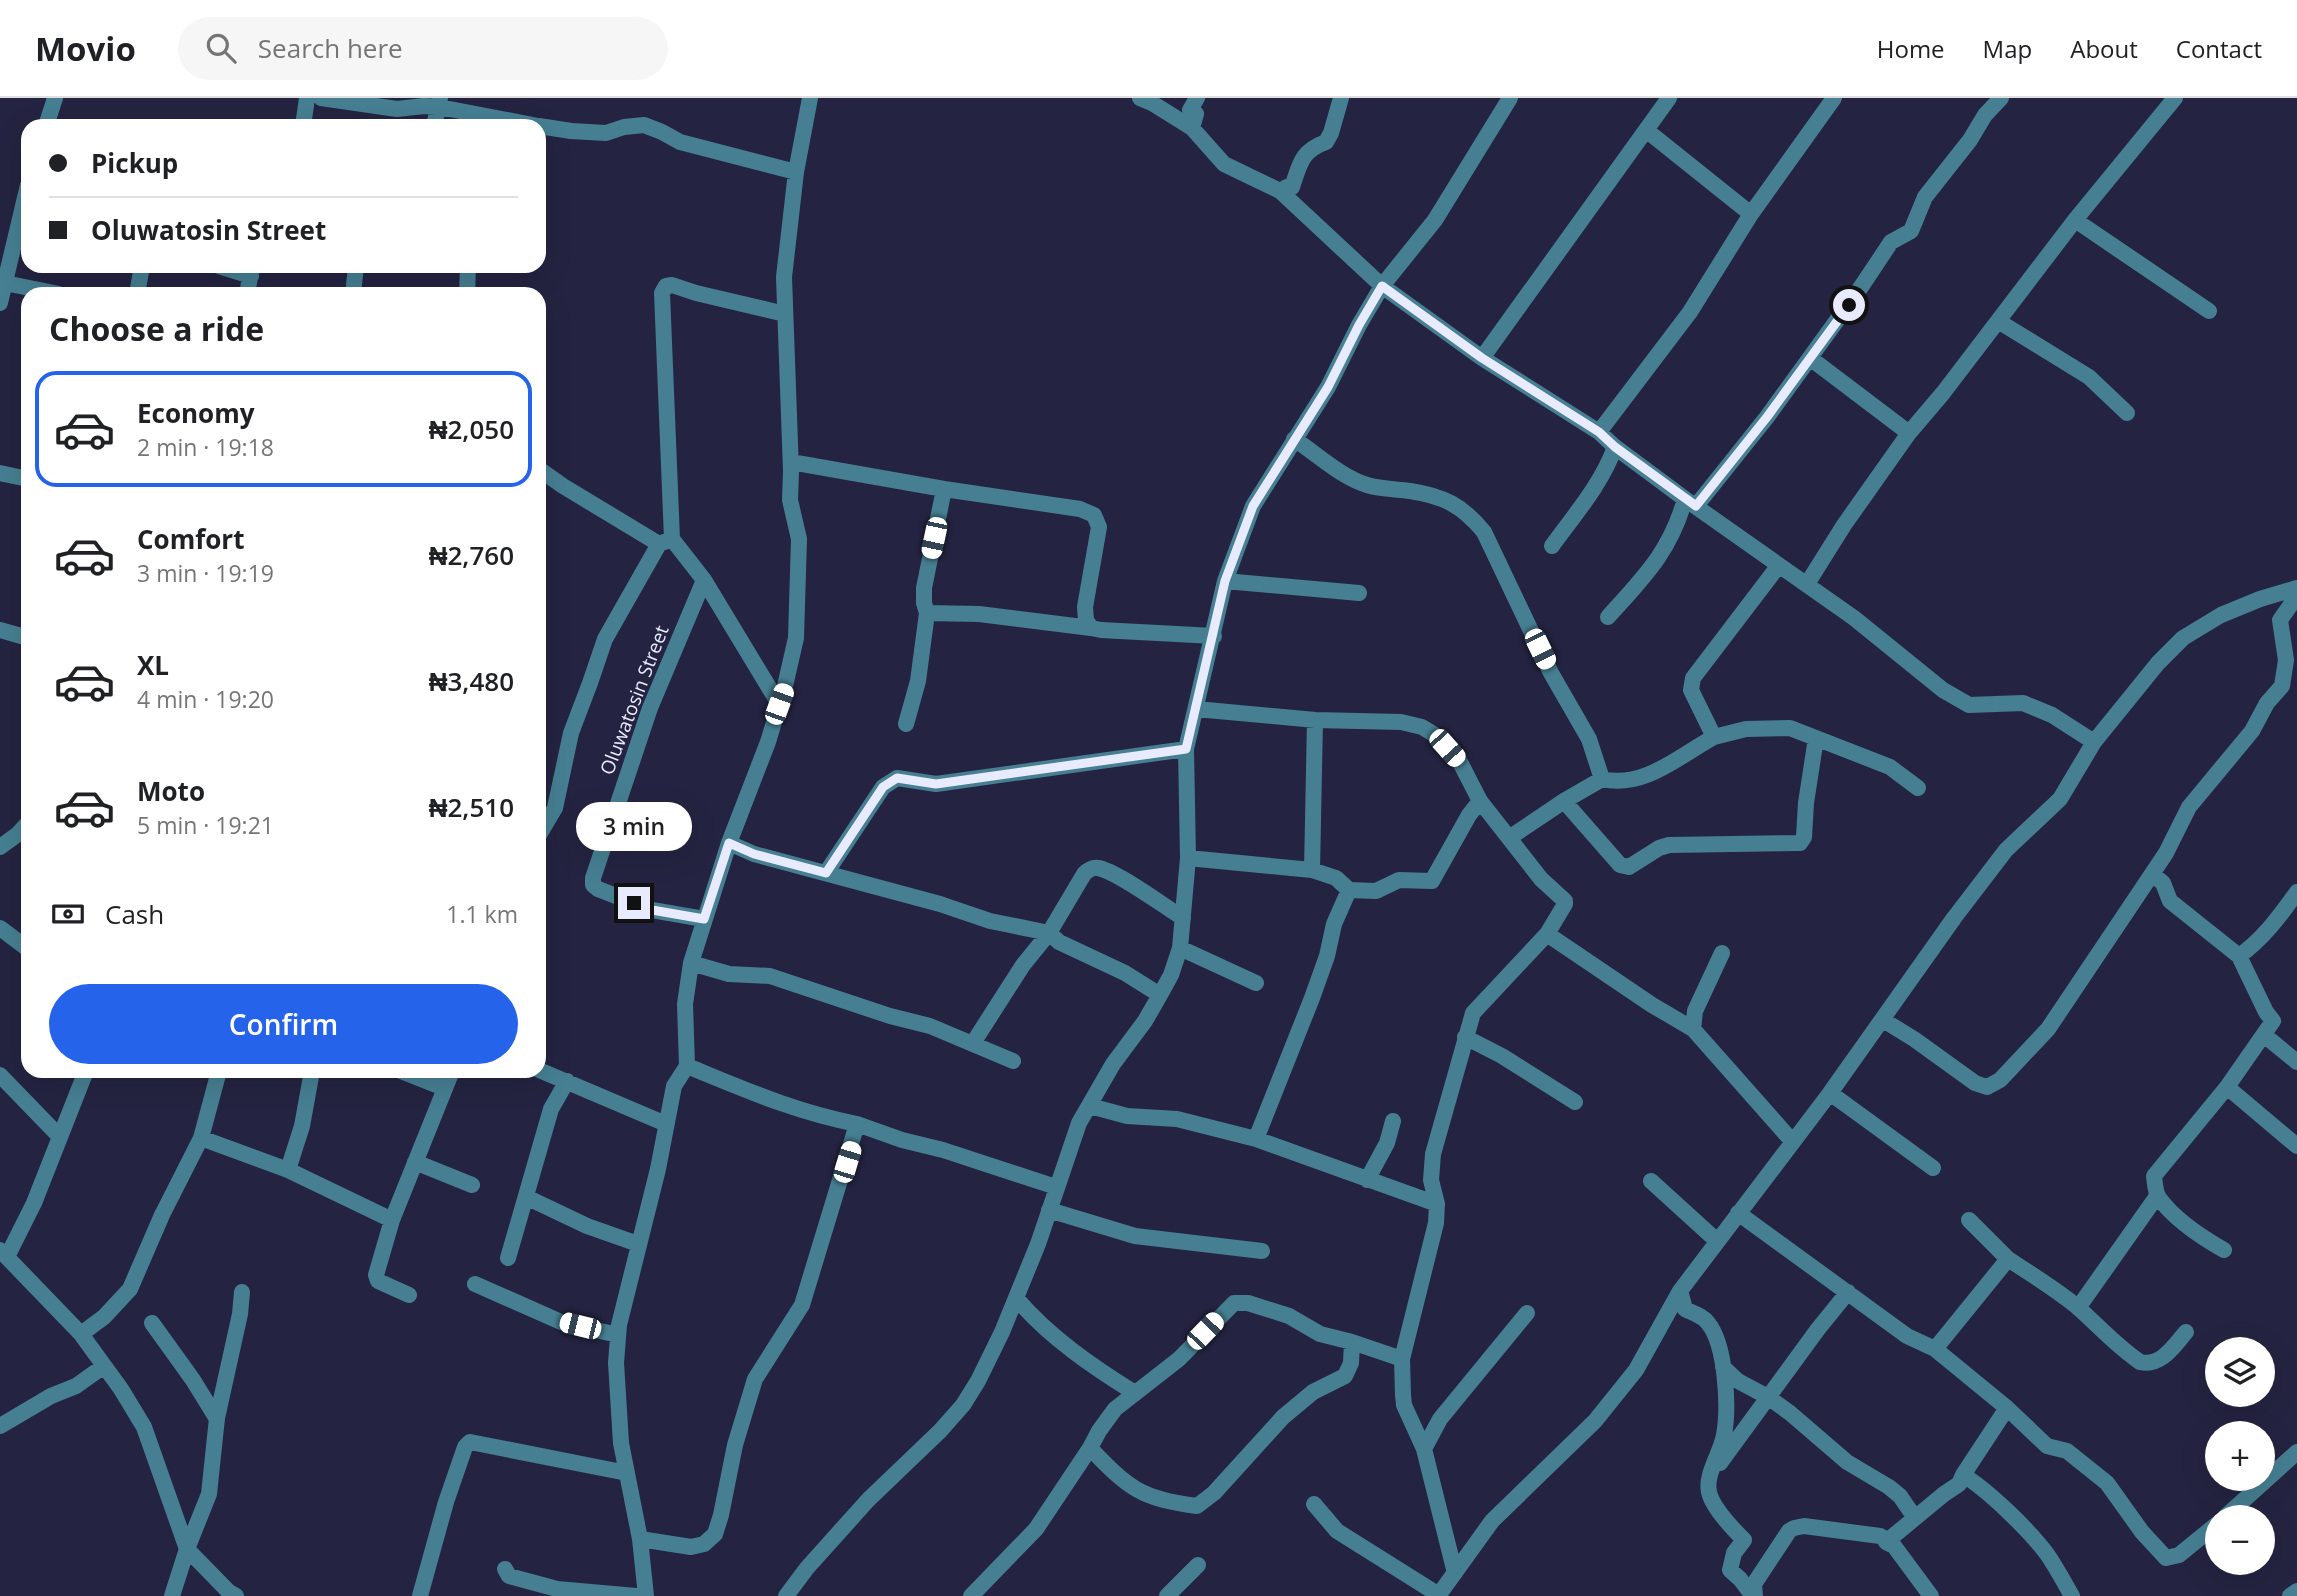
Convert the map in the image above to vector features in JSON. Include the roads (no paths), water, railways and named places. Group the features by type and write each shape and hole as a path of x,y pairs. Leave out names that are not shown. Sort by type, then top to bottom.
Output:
{"street":[{"path":"48,119 55,98"},
{"path":"304,119 307,98"},
{"path":"321,98 397,109 440,103 486,119"},
{"path":"646,1596 640,1539 621,1443 616,1363 618,1335 674,1086 687,1066 685,1004 691,963 729,843 761,763 785,686 796,638 799,539 790,500 784,277 796,172 810,98"},
{"path":"1140,98 1192,128 1224,164 1280,191 1382,286 1482,358 1599,432 1615,447 1762,555 1854,618 1943,690 1969,705 2023,703 2052,715 2094,742"},
{"path":"1192,128 1196,114 1190,110 1197,98"},
{"path":"1280,191 1292,187 1302,158 1312,147 1326,142 1341,98"},
{"path":"786,1596 807,1568 869,1500 940,1431 963,1405 978,1381 1038,1244 1079,1124 1113,1064 1145,1021 1160,995 1171,975 1180,948 1188,858 1186,749 1225,581 1253,506 1328,387 1382,286 1435,220 1510,98"},
{"path":"1482,358 1670,98"},
{"path":"1599,432 1690,312 1751,214 1834,98"},
{"path":"1608,617 1663,554 1691,503 1767,417 1861,288 1891,242 1911,230 1925,197 2001,98"},
{"path":"1807,584 1844,525 1909,433 1943,393 2075,220 2175,98"},
{"path":"546,127 606,133 624,127 645,125 680,142 796,172"},
{"path":"1646,130 1751,214"},
{"path":"0,303 21,212"},
{"path":"2075,220 2208,311"},
{"path":"0,225 17,228"},
{"path":"5,283 25,287"},
{"path":"546,823 555,808 571,733 604,639 666,541 662,293 666,286 672,285 785,314"},
{"path":"1998,321 2089,377 2127,413"},
{"path":"1810,358 1909,433"},
{"path":"1294,439 1346,475 1367,485 1412,491 1445,500 1469,514 1484,532 1551,673 1590,739 1602,779"},
{"path":"1552,546 1595,489 1615,447"},
{"path":"791,462 1080,509 1094,514 1099,527 1085,607 1086,620 1091,628"},
{"path":"0,473 21,478"},
{"path":"546,473 564,486 666,541 704,580 779,704"},
{"path":"906,724 918,681 927,613 924,588 944,489"},
{"path":"1714,737 1691,690 1693,678 1779,565"},
{"name":"Oluwatosin Street","path":"704,580 650,708 593,878 593,885 598,890 641,906 704,919"},
{"path":"1225,581 1359,593"},
{"path":"1314,1504 1337,1531 1444,1594 1455,1573 1492,1521 1595,1421 1636,1370 1680,1290 1830,1093 1954,918 2006,850 2060,799 2094,742 2158,663 2183,638 2221,615 2260,599 2297,589"},
{"path":"1883,1020 1975,1083 1987,1087 2000,1080 2048,1029 2166,853 2189,807 2252,731 2267,703 2282,686 2286,660 2280,621 2297,596"},
{"path":"927,613 978,614 1101,631 1214,636"},
{"path":"0,631 21,636"},
{"path":"1196,709 1315,720 1401,722 1422,727 1435,735 1460,762 1480,802 1541,878 1565,901 1548,934 1474,1013 1433,1154 1431,1180 1437,1205 1433,1236 1402,1359 1404,1405 1424,1449 1455,1573"},
{"path":"1311,870 1315,720"},
{"path":"1509,838 1602,779 1614,782 1647,777 1714,737 1746,729 1790,728 1891,767 1918,788"},
{"path":"1564,801 1620,865 1629,867 1659,848 1669,845 1800,843 1804,837 1806,803 1816,738"},
{"path":"826,873 883,787 897,778 936,784 1186,749"},
{"path":"1188,858 1311,870 1336,878 1349,890 1376,891 1399,880 1432,881 1469,815 1480,802"},
{"path":"0,847 21,831"},
{"path":"729,843 754,854 940,904 980,918 1049,933 1059,942 1125,974 1160,995"},
{"path":"973,1043 1023,965 1049,933 1089,869 1097,868 1113,874 1183,918"},
{"path":"2152,874 2163,883 2170,901 2239,956 2273,1021 2227,1087 2154,1176 2157,1196 2181,1220 2224,1250"},
{"path":"1256,1139 1327,956 1334,924 1349,890"},
{"path":"2239,956 2254,946 2278,920 2297,892"},
{"path":"0,928 21,944"},
{"path":"1548,934 1652,1005 1693,1029 1792,1141"},
{"path":"1180,948 1256,983"},
{"path":"1693,1029 1695,1011 1722,953"},
{"path":"691,963 729,974 770,976 890,1016 930,1026 1013,1061"},
{"path":"2264,1035 2297,1062"},
{"path":"1465,1037 1503,1056 1576,1102"},
{"path":"687,1066 782,1105 821,1117 858,1124 1056,1187"},
{"path":"546,1073 666,1124"},
{"path":"0,1075 59,1136"},
{"path":"83,1078 34,1203 4,1254 81,1334 121,1389 144,1427 187,1549 236,1596"},
{"path":"81,1334 104,1317 130,1289 162,1215 201,1138 217,1078"},
{"path":"288,1170 302,1126 311,1078"},
{"path":"419,1078 444,1088"},
{"path":"409,1295 376,1278 392,1220 449,1078"},
{"path":"508,1258 551,1109 567,1081"},
{"path":"2227,1087 2297,1146"},
{"path":"1830,1093 1933,1168"},
{"path":"1090,1105 1127,1116 1177,1119 1256,1139 1437,1205"},
{"path":"1367,1180 1387,1143 1393,1121"},
{"path":"640,1539 691,1547 704,1544 715,1534 735,1444 755,1380 802,1305 858,1124"},
{"path":"201,1138 288,1170 392,1220"},
{"path":"415,1162 472,1185"},
{"path":"1651,1181 1717,1241"},
{"path":"2078,1308 2157,1196"},
{"path":"526,1197 587,1226 638,1244"},
{"path":"1049,1210 1135,1236 1262,1251"},
{"path":"1738,1213 1907,1336 1935,1349 2007,1408 2047,1446 2067,1451 2107,1483 2142,1532 2166,1558 2179,1555 2205,1534"},
{"path":"1969,1220 2008,1259 2056,1289 2140,1362 2149,1364 2158,1361 2186,1332"},
{"path":"1935,1349 2008,1259"},
{"path":"475,1284 561,1322 618,1335"},
{"path":"1680,1290 1685,1309 1706,1320 1714,1332 1723,1367 1724,1435 1710,1476 1709,1493 1726,1522 1744,1541 1734,1553 1730,1570 1754,1596"},
{"path":"172,1596 209,1494 217,1419 240,1314 242,1292"},
{"path":"1710,1476 1848,1292"},
{"path":"1016,1298 1028,1312 1094,1367 1135,1393"},
{"path":"971,1596 1036,1530 1115,1409 1179,1359 1234,1303 1248,1303 1289,1316 1320,1334 1402,1359"},
{"path":"1424,1449 1440,1419 1527,1313"},
{"path":"152,1323 217,1419"},
{"path":"1090,1448 1135,1490 1159,1499 1197,1506 1214,1493 1283,1417 1313,1392 1345,1376 1351,1363 1352,1342"},
{"path":"0,1426 51,1396 76,1386 104,1366"},
{"path":"1723,1367 1738,1381 1768,1396 1847,1462 1900,1496 1915,1518"},
{"path":"1886,1542 1959,1484 2007,1408"},
{"path":"419,1596 446,1502 465,1447 470,1443 627,1473"},
{"path":"2238,1505 2297,1452"},
{"path":"1963,1475 1977,1483 2031,1536 2047,1554 2072,1596"},
{"path":"1754,1596 1754,1584 1789,1531 1804,1526 1880,1536 1894,1546 1930,1596"},
{"path":"1167,1596 1198,1565"},
{"path":"505,1569 509,1576 557,1589 636,1596"},
{"path":"2290,1596 2297,1591"}]}
